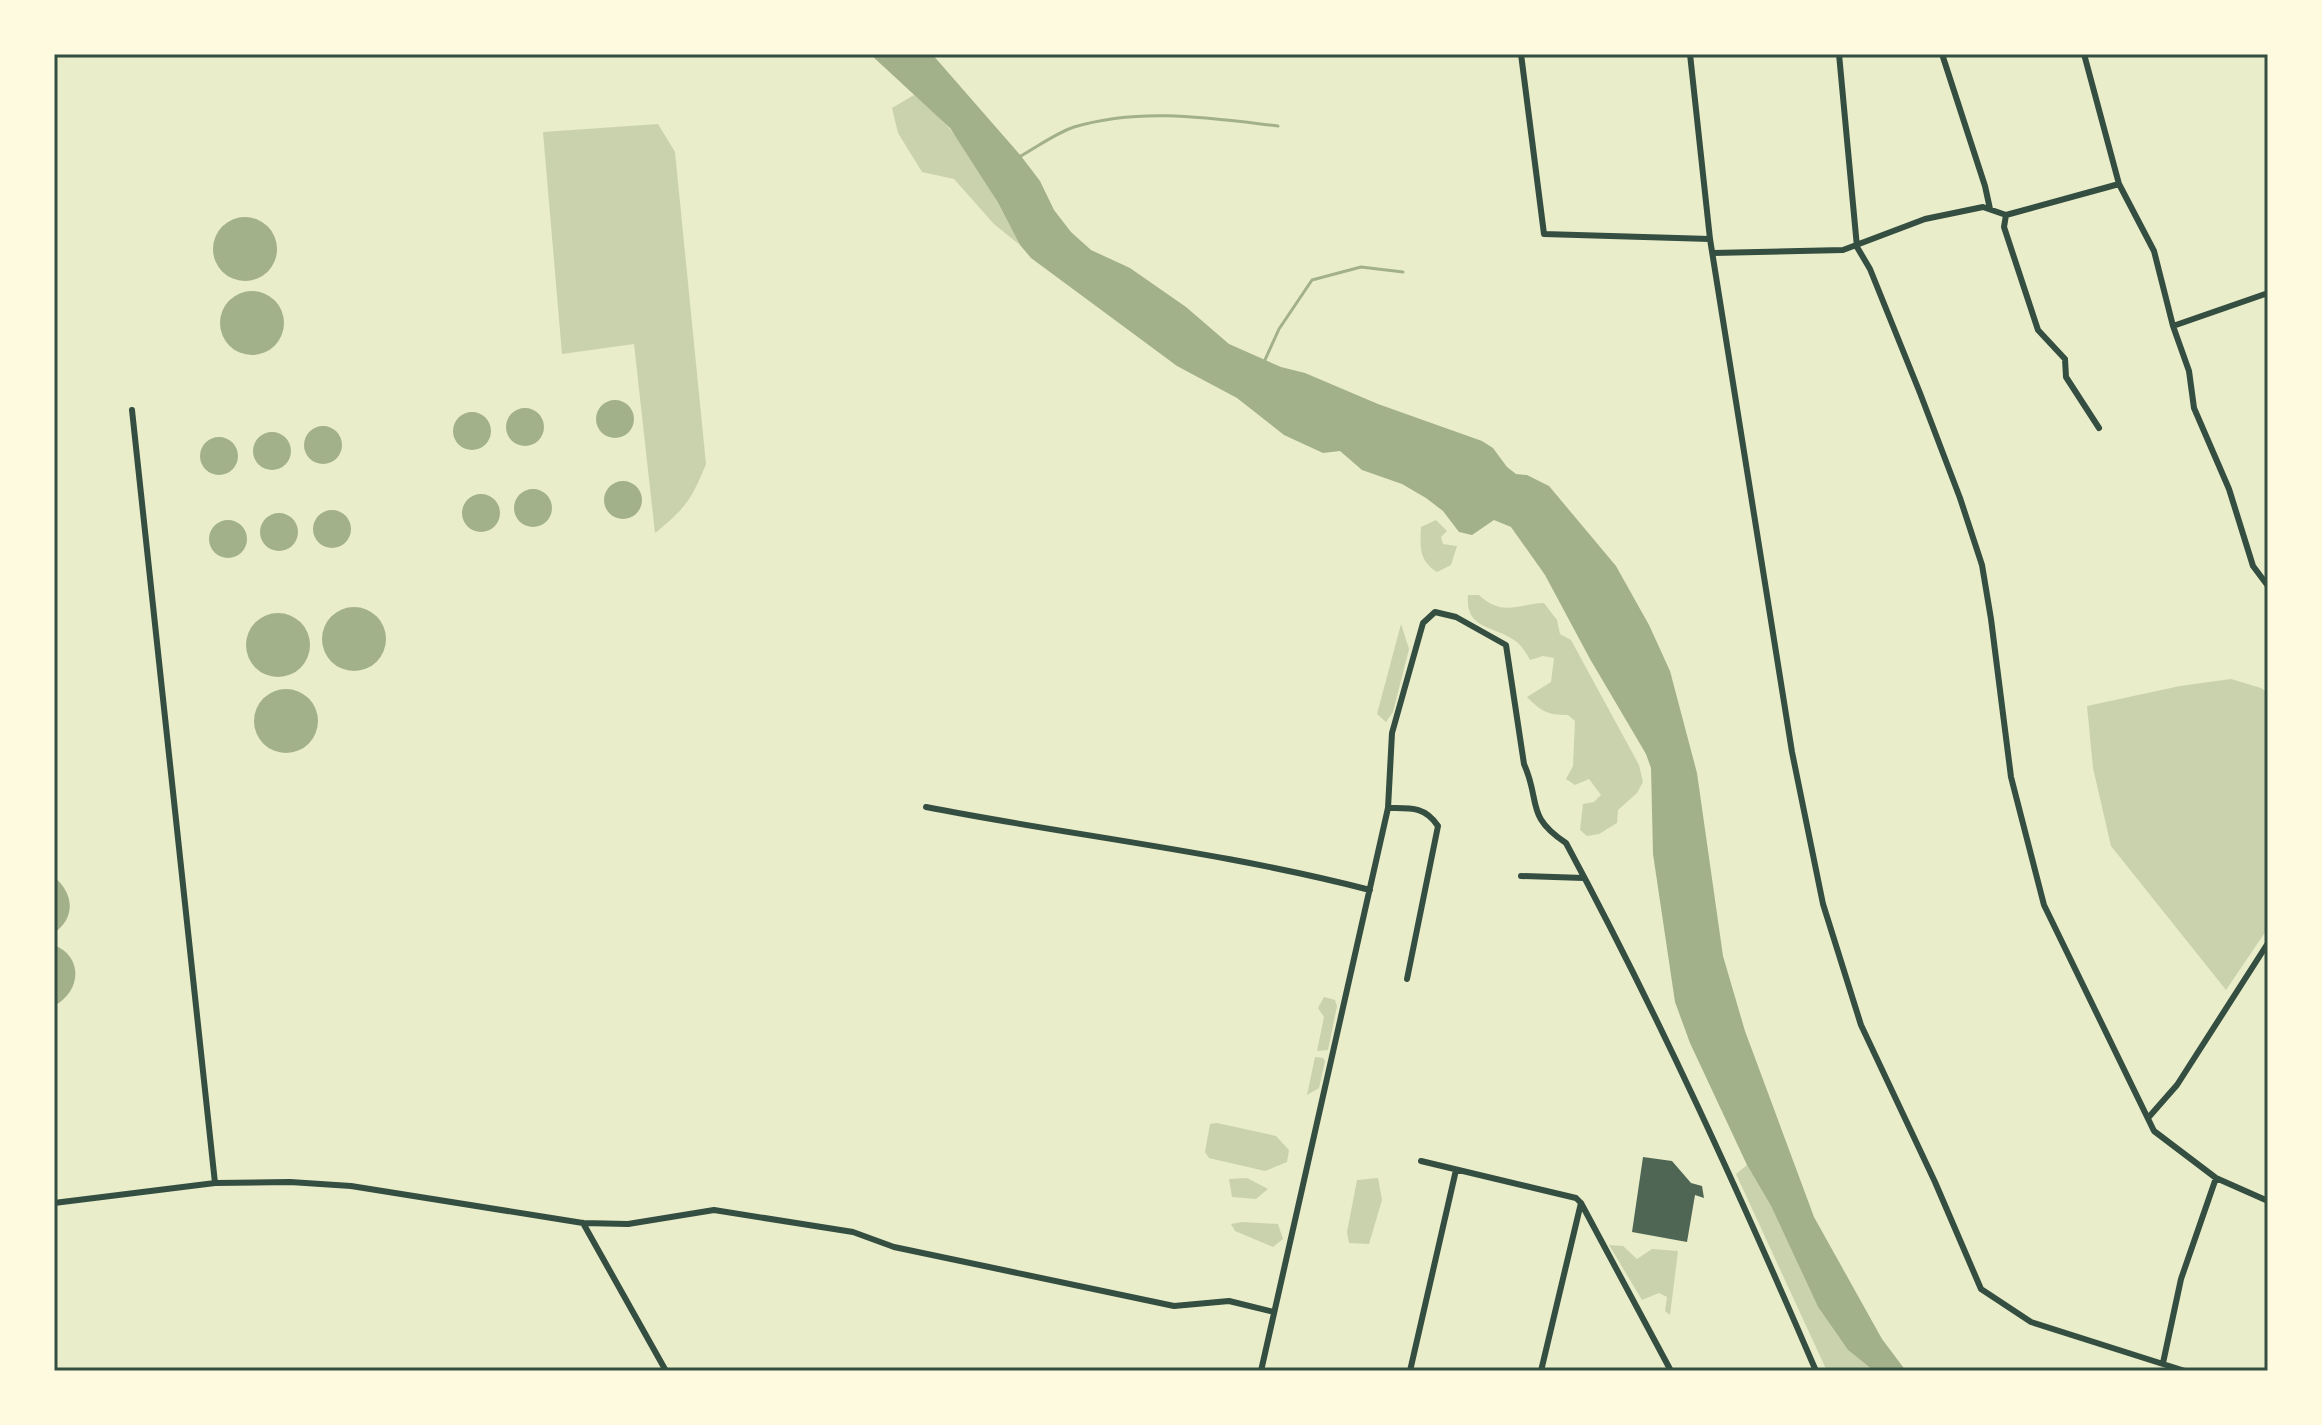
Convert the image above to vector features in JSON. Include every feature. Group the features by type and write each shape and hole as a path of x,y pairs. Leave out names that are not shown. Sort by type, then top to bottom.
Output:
{"street":[{"path":"1521,54 1544,234 1710,239"},
{"path":"1690,54 1710,239 1792,752 1823,904 1861,1025 1935,1182 1981,1289 2031,1322 2185,1371"},
{"path":"1839,54 1857,247 1870,269 1920,393 1982,565 2011,777 2044,905 2154,1131 2216,1178 2268,1201"},
{"path":"1942,54 1990,209"},
{"path":"2084,54 2119,184 2154,251 2173,326 2189,371 2194,408 2229,489 2253,566 2268,586"},
{"path":"1713,253 1843,250 1925,219 1983,207 2006,215 2119,184"},
{"path":"2006,215 2004,227 2038,330 2065,359 2066,377 2099,428"},
{"path":"2173,326 2268,293"},
{"path":"132,410 215,1183"},
{"path":"1261,1371 1388,808 1392,733 1423,623 1435,612 1456,617 1506,645 1524,764 1530,777 1537,814 1546,830 1566,843 1645,994 1754,1228 1816,1371"},
{"path":"926,807 1002,822 1208,853 1370,890"},
{"path":"1388,808 1412,808 1431,815 1438,826 1407,979"},
{"path":"1521,876 1584,878"},
{"path":"2148,1118 2177,1085 2268,943"},
{"path":"1421,1161 1576,1198 1671,1371"},
{"path":"1410,1371 1456,1170"},
{"path":"2163,1363 2181,1279 2216,1178"},
{"path":"54,1203 215,1183 290,1182 351,1186 583,1223 628,1224 714,1210 853,1232 894,1247 1174,1306 1229,1301 1274,1312"},
{"path":"1541,1371 1581,1203"},
{"path":"583,1223 666,1371"}],"shaded area":[{"path":"870,54 932,54 1021,156 1040,181 1054,210 1071,232 1091,250 1130,268 1186,307 1229,344 1281,367 1305,373 1378,404 1482,441 1493,448 1516,474 1527,475 1549,486 1616,566 1670,671 1697,773 1723,956 1745,1031 1814,1217 1882,1339 1906,1371 1874,1371 1848,1350 1818,1307 1771,1206 1747,1165 1690,1043 1675,1002 1653,854 1651,768 1646,754 1545,575 1511,527 1494,520 1472,535 1459,532 1443,511 1426,498 1402,484 1362,470 1340,451 1323,453 1284,435 1237,398 1177,366 1031,258 1020,245 997,201 950,128"},
{"path":"914,95 962,144 1020,245 994,224 954,179 922,172 898,133 892,108"},
{"path":"658,124 675,152 706,464 686,503 655,533 634,344 562,354 543,132"},
{"path":"239,217 251,217 268,226 275,237 275,261 268,272 251,281 239,281 227,276 218,267 213,255 213,243 218,231 227,222"},
{"path":"246,291 258,291 275,300 282,311 282,335 275,346 258,355 246,355 234,350 225,341 220,329 220,317 225,305 234,296"},
{"path":"615,400 628,406 634,419 628,432 615,438 602,432 596,419 602,406"},
{"path":"525,408 538,414 544,427 538,440 525,446 512,440 506,427 512,414"},
{"path":"472,412 485,418 491,431 485,444 472,450 459,444 453,431 459,418"},
{"path":"323,426 336,432 342,445 336,458 323,464 310,458 304,445 310,432"},
{"path":"272,432 285,438 291,451 285,464 272,470 259,464 253,451 259,438"},
{"path":"219,437 232,443 238,456 232,469 219,475 206,469 200,456 206,443"},
{"path":"623,481 636,487 642,500 636,513 623,519 610,513 604,500 610,487"},
{"path":"533,489 546,495 552,508 546,521 533,527 520,521 514,508 520,495"},
{"path":"481,494 494,500 500,513 494,526 481,532 468,526 462,513 468,500"},
{"path":"332,510 345,516 351,529 345,542 332,548 319,542 313,529 319,516"},
{"path":"279,513 292,519 298,532 292,545 279,551 266,545 260,532 266,519"},
{"path":"228,520 241,526 247,539 241,552 228,558 215,552 209,539 215,526"},
{"path":"1436,520 1447,531 1441,537 1443,544 1457,546 1451,565 1437,572 1424,558 1421,541 1421,527"},
{"path":"1468,595 1479,595 1495,606 1510,608 1544,603 1557,620 1560,634 1571,640 1639,765 1643,782 1637,793 1618,810 1617,823 1599,834 1587,836 1580,830 1583,804 1594,802 1601,795 1589,779 1575,785 1566,779 1573,766 1575,721 1568,715 1545,711 1527,697 1551,682 1554,658 1543,656 1530,660 1517,642 1481,625 1471,614"},
{"path":"348,607 360,607 377,616 384,627 384,651 377,662 360,671 348,671 336,666 327,657 322,645 322,633 327,621 336,612"},
{"path":"272,613 284,613 301,622 308,633 308,657 301,668 284,677 272,677 260,672 251,663 246,651 246,639 251,627 260,618"},
{"path":"1401,624 1409,649 1393,712 1386,722 1377,714"},
{"path":"2231,679 2268,693 2268,928 2226,990 2111,846 2093,768 2087,706 2180,686"},
{"path":"280,689 292,689 309,698 316,709 316,733 309,744 292,753 280,753 268,748 259,739 254,727 254,715 259,703 268,694"},
{"path":"54,877 66,890 70,905 66,920 54,933"},
{"path":"54,945 64,950 70,958 75,975 70,992 54,1006"},
{"path":"1324,997 1335,1000 1337,1006 1328,1050 1317,1051 1324,1017 1318,1008"},
{"path":"1315,1057 1325,1061 1319,1088 1307,1095"},
{"path":"1210,1124 1276,1136 1289,1150 1287,1162 1265,1171 1209,1158 1205,1152"},
{"path":"1747,1165 1771,1206 1818,1307 1848,1350 1874,1371 1827,1371 1736,1174"},
{"path":"1247,1178 1268,1189 1256,1199 1232,1197 1229,1179"},
{"path":"1378,1178 1382,1200 1369,1244 1349,1243 1347,1232 1357,1180"},
{"path":"1231,1224 1278,1224 1283,1239 1273,1247 1235,1231"},
{"path":"1609,1245 1623,1246 1637,1259 1652,1249 1678,1251 1670,1315 1665,1311 1667,1297 1659,1293 1642,1300"}],"building":[{"path":"1643,1157 1672,1161 1691,1183 1702,1186 1704,1198 1695,1195 1687,1242 1632,1232"}],"waterway":[{"path":"1019,157 1074,127 1125,117 1176,116 1278,126"},
{"path":"1264,362 1279,329 1312,280 1361,267 1403,272"}]}
